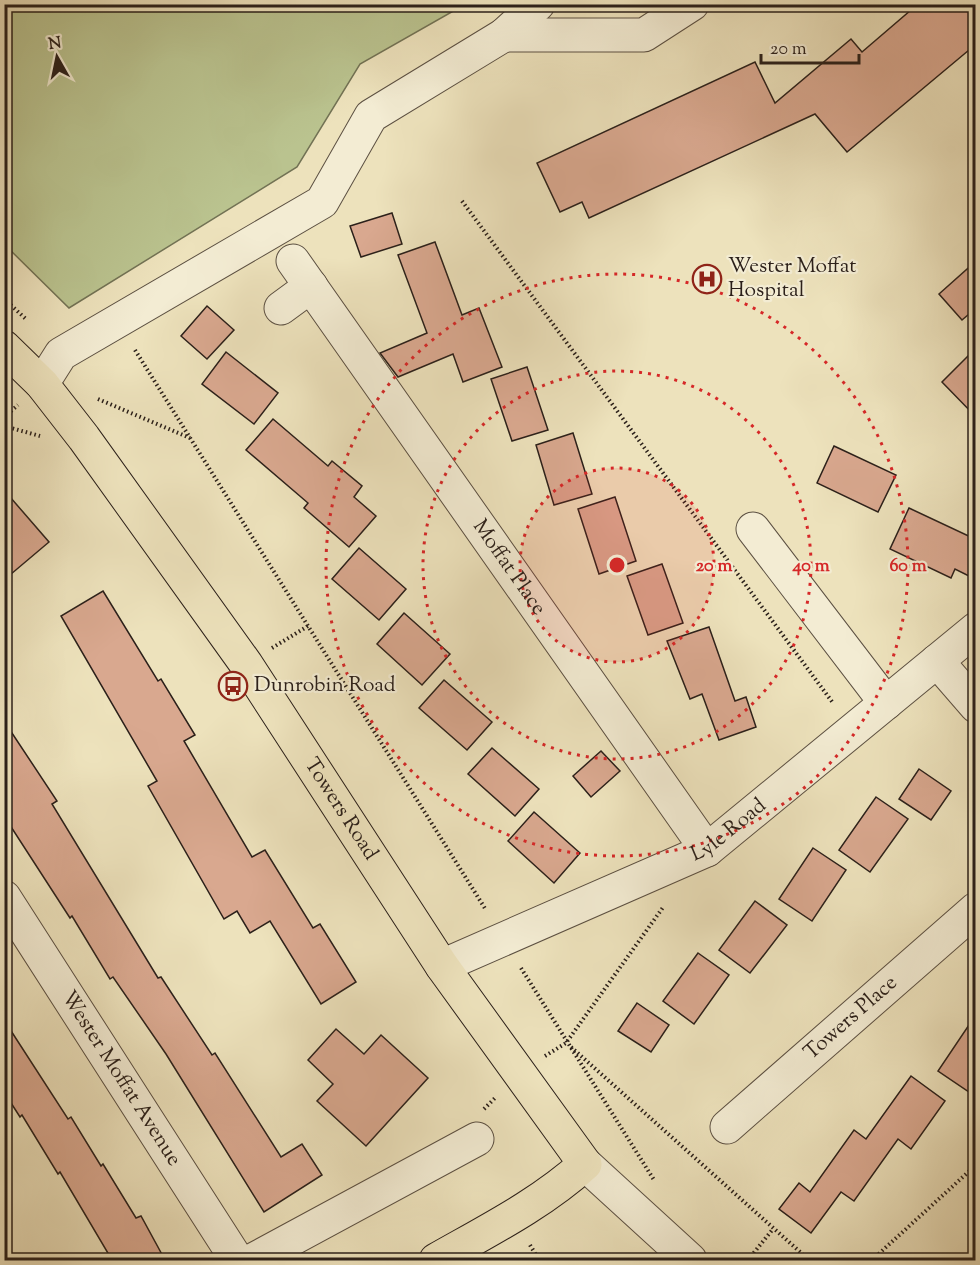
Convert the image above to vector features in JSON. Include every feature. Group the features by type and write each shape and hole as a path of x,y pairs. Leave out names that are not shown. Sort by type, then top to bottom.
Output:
{"main road":[{"name":"Towers Road","path":"4,347 42,384 246,664 442,966 585,1164"},
{"path":"436,1260 513,1216 566,1181 585,1164"}],"street":[{"path":"42,384 62,354 322,202 371,116 504,35 538,4"},
{"path":"504,35 644,35 692,4"},
{"name":"Moffat Place","path":"281,308 302,274 707,850"},
{"path":"753,530 886,703"},
{"name":"Lyle Road","path":"442,966 707,850 975,629"},
{"path":"937,661 975,706"},
{"name":"Wester Moffat Avenue","path":"4,897 237,1260"},
{"name":"Towers Place","path":"727,1127 975,909"},
{"path":"253,1260 477,1139"},
{"name":"Towers Road","path":"585,1164 690,1260"}],"path":[{"path":"462,201 855,729"},
{"path":"117,321 504,939 566,1043 656,1183"},
{"path":"89,395 190,438"},
{"path":"246,664 308,626"},
{"path":"566,1043 669,900 671,867"},
{"path":"566,1043 809,1260"},
{"path":"872,1260 975,1165"},
{"path":"748,1260 773,1229"}],"green space":[{"path":"32,5 464,5 360,64 297,167 69,308 5,245 5,11"}],"building":[{"path":"918,4 975,4 975,45 847,152 815,114 589,218 582,202 560,212 537,163 755,62 775,103 851,39 862,52"},
{"path":"392,213 402,244 361,257 350,226"},
{"path":"435,242 462,315 479,308 502,367 463,382 453,354 398,377 380,353 427,333 398,255"},
{"path":"975,262 975,309 962,320 939,294"},
{"path":"207,306 234,330 207,359 181,336"},
{"path":"975,349 975,416 942,382"},
{"path":"226,352 278,393 254,424 202,384"},
{"path":"527,367 548,430 512,441 491,379"},
{"path":"273,419 328,466 332,461 362,486 354,497 376,516 349,547 304,508 308,503 246,450"},
{"path":"573,433 592,494 554,505 536,445"},
{"path":"834,446 896,475 878,512 817,483"},
{"path":"4,490 49,542 4,580"},
{"path":"615,497 636,561 599,574 578,509"},
{"path":"909,508 975,539 975,579 955,569 951,578 890,549"},
{"path":"359,548 406,589 379,620 332,579"},
{"path":"662,564 683,623 648,635 627,576"},
{"path":"103,591 158,681 161,679 195,735 184,741 252,857 265,850 313,928 320,924 356,982 321,1004 270,921 250,933 237,911 224,919 148,786 157,781 61,616"},
{"path":"404,613 450,654 422,685 377,644"},
{"path":"709,627 735,701 746,697 756,727 719,740 702,694 690,699 667,641"},
{"path":"444,680 492,722 467,750 419,708"},
{"path":"4,721 57,801 52,804 158,978 161,977 212,1055 215,1053 281,1157 302,1144 322,1175 264,1212 166,1054 113,977 110,979 72,916 70,918 4,816"},
{"path":"492,748 539,789 515,816 468,774"},
{"path":"601,751 620,771 591,797 573,776"},
{"path":"919,769 951,791 931,820 899,799"},
{"path":"876,797 908,819 870,872 839,850"},
{"path":"534,812 580,853 554,883 508,841"},
{"path":"813,848 846,870 812,921 779,899"},
{"path":"755,901 787,925 750,973 719,950"},
{"path":"698,953 729,975 694,1024 663,1001"},
{"path":"637,1003 669,1025 651,1052 618,1031"},
{"path":"975,1016 975,1096 938,1071"},
{"path":"4,1020 68,1119 71,1117 101,1166 103,1164 136,1218 141,1216 165,1260 112,1260 60,1172 58,1174 22,1115 20,1117 4,1092"},
{"path":"336,1029 364,1054 381,1035 428,1078 366,1146 317,1101 333,1084 308,1060"},
{"path":"911,1076 945,1101 911,1149 898,1139 854,1201 841,1192 811,1233 779,1209 799,1183 810,1192 854,1130 866,1139"}],"place":[{"name":"Wester Moffat Hospital","path":"707,279"},
{"name":"Dunrobin Road","path":"233,686"}]}
